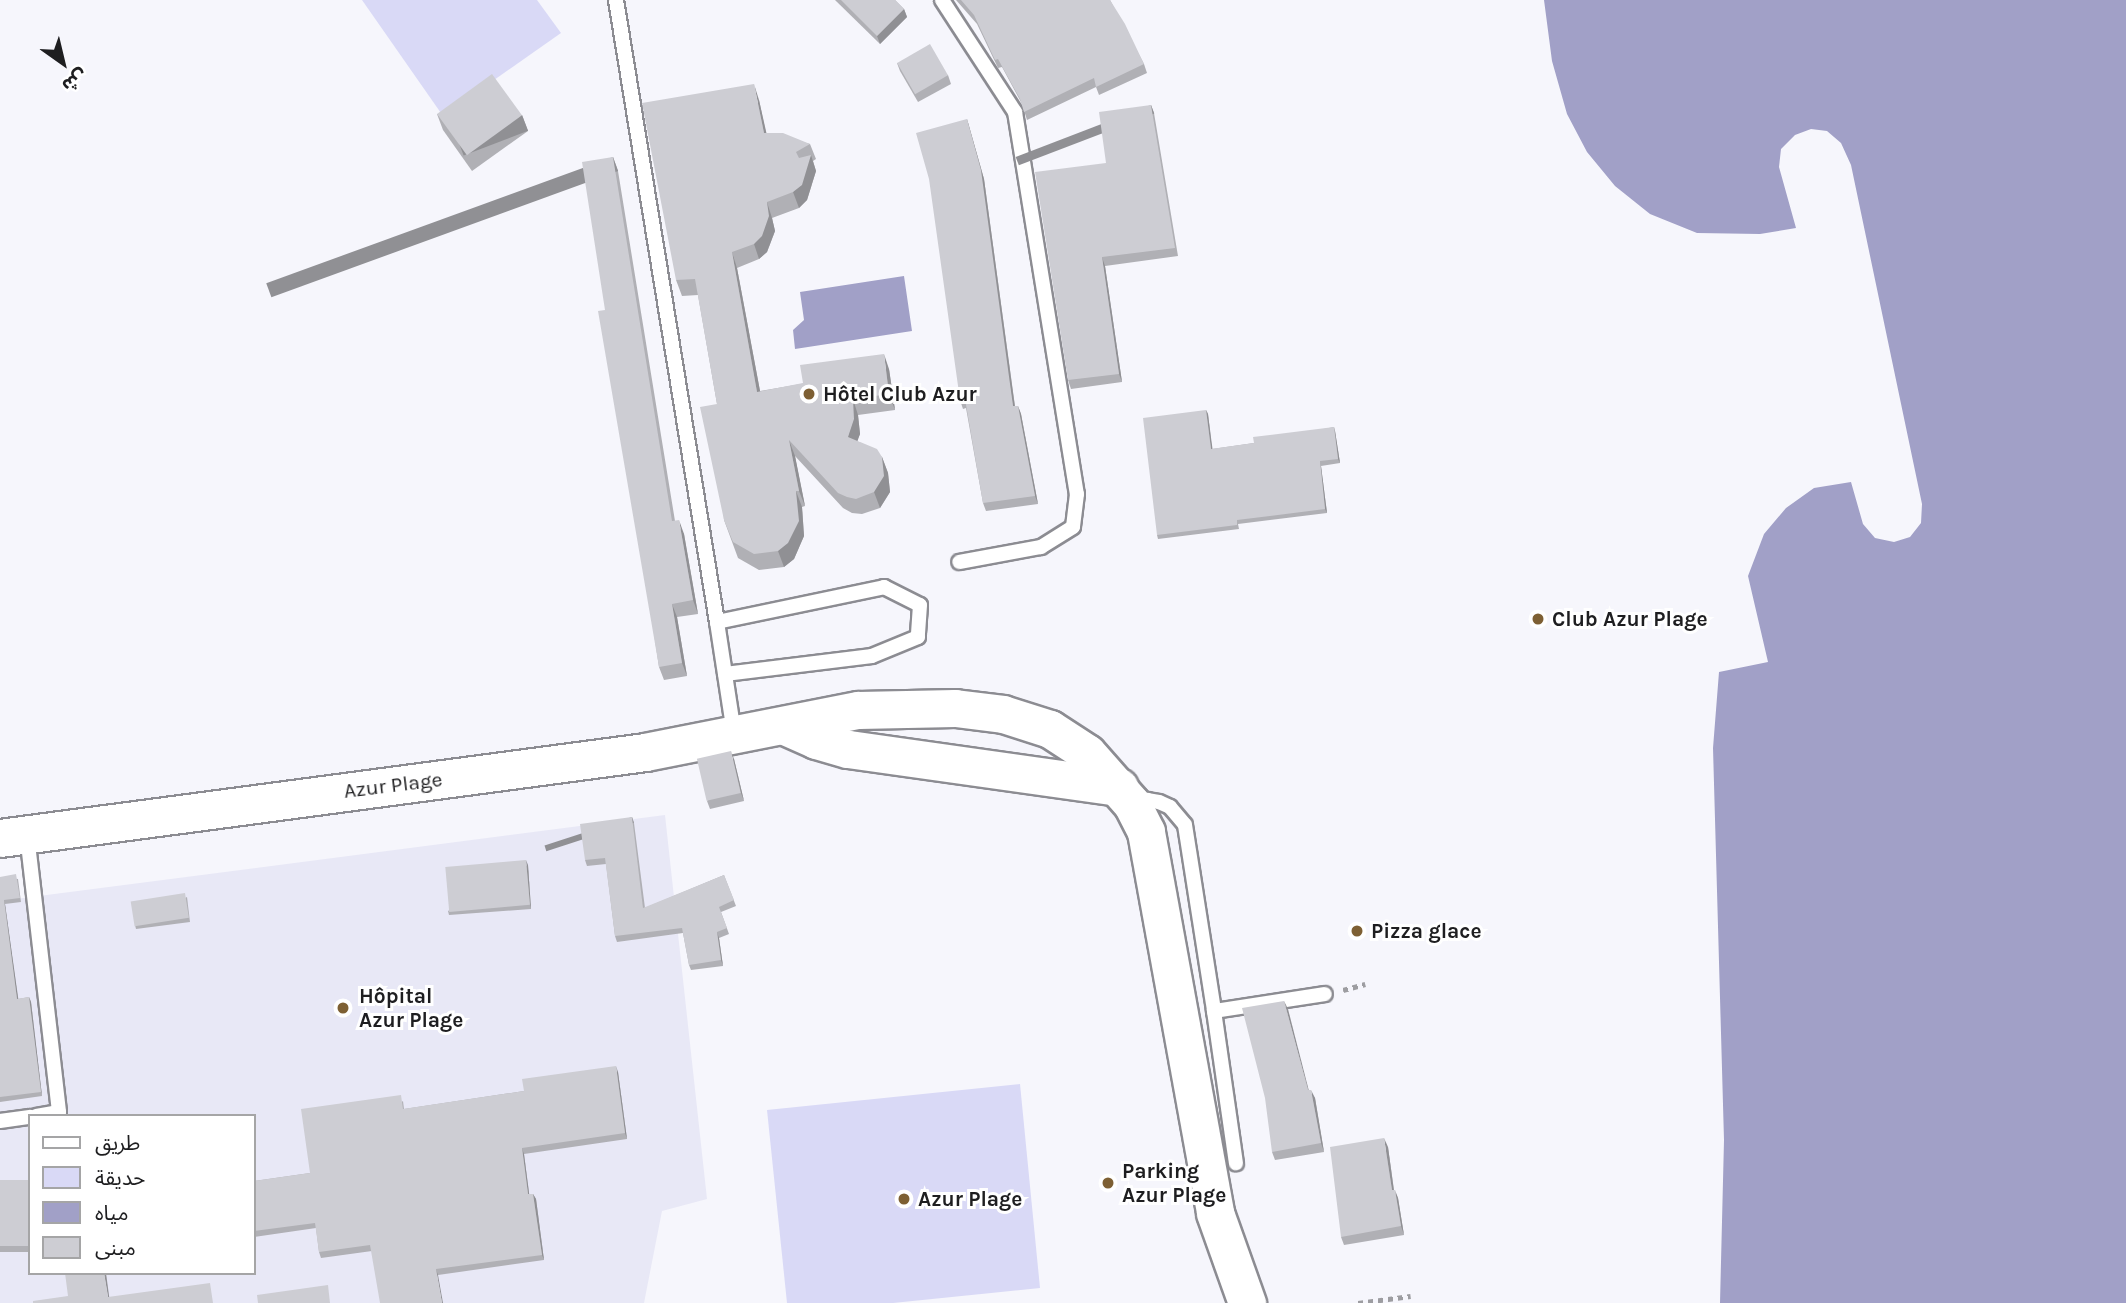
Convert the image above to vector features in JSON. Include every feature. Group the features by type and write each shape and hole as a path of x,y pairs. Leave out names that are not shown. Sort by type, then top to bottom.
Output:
{"street":[{"name":"Azur Plage","path":"14,837 645,752 886,708 955,708 1003,714 1050,729 1087,753 1125,796 1147,841 1215,1213 1247,1303"},
{"path":"785,726 817,740 848,749 1125,796"}],"lane":[{"path":"616,0 734,735"},
{"path":"942,0 1016,112 1077,494 1073,527 1041,547 960,562"},
{"path":"716,622 884,587 920,605 918,637 872,656 725,674"},
{"path":"1125,796 1159,802 1170,807 1185,825 1237,1163"},
{"path":"14,837 59,1112 48,1114"},
{"path":"1214,1011 1325,994"},
{"path":"0,1121 28,1117"}],"path":[{"path":"1358,1303 1411,1296"}],"shaded area":[{"name":"Hôpital Azur Plage","path":"665,815 707,1199 662,1211 644,1303 0,1303 0,901"}],"green space":[{"path":"362,0 537,0 561,33 443,116"},
{"name":"Azur Plage","path":"1020,1084 1040,1288 893,1303 787,1303 767,1110"}],"water":[{"path":"1544,0 2126,0 2126,1303 1720,1303 1724,1140 1713,748 1719,672 1768,662 1748,576 1764,534 1786,508 1814,488 1851,482 1863,524 1875,538 1894,542 1910,537 1921,523 1922,504 1851,165 1841,143 1827,131 1811,129 1795,135 1781,149 1779,167 1796,228 1760,234 1697,233 1650,214 1615,186 1587,152 1567,114 1552,61"},
{"path":"904,276 912,331 795,349 793,330 804,320 800,292"}],"building":[{"path":"841,0 895,0 904,9 877,36"},
{"path":"961,0 1110,0 1144,64 1096,87 1094,78 1024,112 1020,99 998,59 995,60 974,15"},
{"path":"930,44 948,75 915,94 897,63"},
{"path":"492,74 522,115 467,155 437,114"},
{"path":"754,84 764,133 783,133 810,144 796,152 799,158 811,155 802,185 793,192 767,202 769,216 762,236 754,244 732,252 757,392 803,383 800,365 884,354 889,394 853,399 854,419 848,437 877,449 882,457 884,476 874,492 856,499 838,493 789,440 799,491 796,491 799,521 788,543 778,551 754,554 733,542 724,520 700,407 717,404 695,279 676,280 642,103"},
{"path":"1151,105 1175,248 1102,257 1119,374 1068,380 1035,172 1106,163 1099,112"},
{"path":"967,119 981,170 1013,406 1018,406 1035,496 983,503 965,399 960,400 929,179 916,133"},
{"path":"613,157 672,521 679,520 693,600 672,604 682,663 659,667 598,311 605,310 582,162"},
{"path":"1206,410 1211,449 1254,443 1253,437 1334,427 1338,459 1320,461 1325,509 1237,520 1237,525 1157,535 1143,418"},
{"path":"731,751 741,793 707,801 697,759"},
{"path":"632,817 643,908 724,875 734,900 719,907 727,928 717,932 721,960 689,965 682,928 615,936 605,858 585,860 580,824"},
{"path":"526,860 530,905 449,912 445,867"},
{"path":"16,874 20,898 4,900 17,999 29,997 41,1092 0,1097 0,877"},
{"path":"185,893 189,918 135,926 131,902"},
{"path":"1284,1001 1308,1090 1311,1090 1321,1143 1272,1152 1265,1098 1242,1008"},
{"path":"616,1066 625,1133 522,1148 528,1194 533,1194 542,1255 436,1269 442,1303 380,1303 370,1245 319,1252 315,1223 256,1231 256,1181 310,1173 301,1109 401,1095 403,1109 524,1091 522,1079"},
{"path":"1384,1138 1401,1226 1341,1237 1330,1147"},
{"path":"0,1180 28,1180 28,1246 0,1246"},
{"path":"65,1275 104,1275 108,1297 210,1283 213,1303 33,1303 68,1296"},
{"path":"328,1285 330,1303 258,1303 257,1295"}],"place":[{"name":"Hôtel Club Azur","path":"809,394"},
{"name":"Club Azur Plage","path":"1538,619"},
{"name":"Pizza glace","path":"1357,931"},
{"name":"Hôpital Azur Plage","path":"343,1008"},
{"name":"Parking Azur Plage","path":"1108,1183"},
{"name":"Azur Plage","path":"904,1199"}]}
